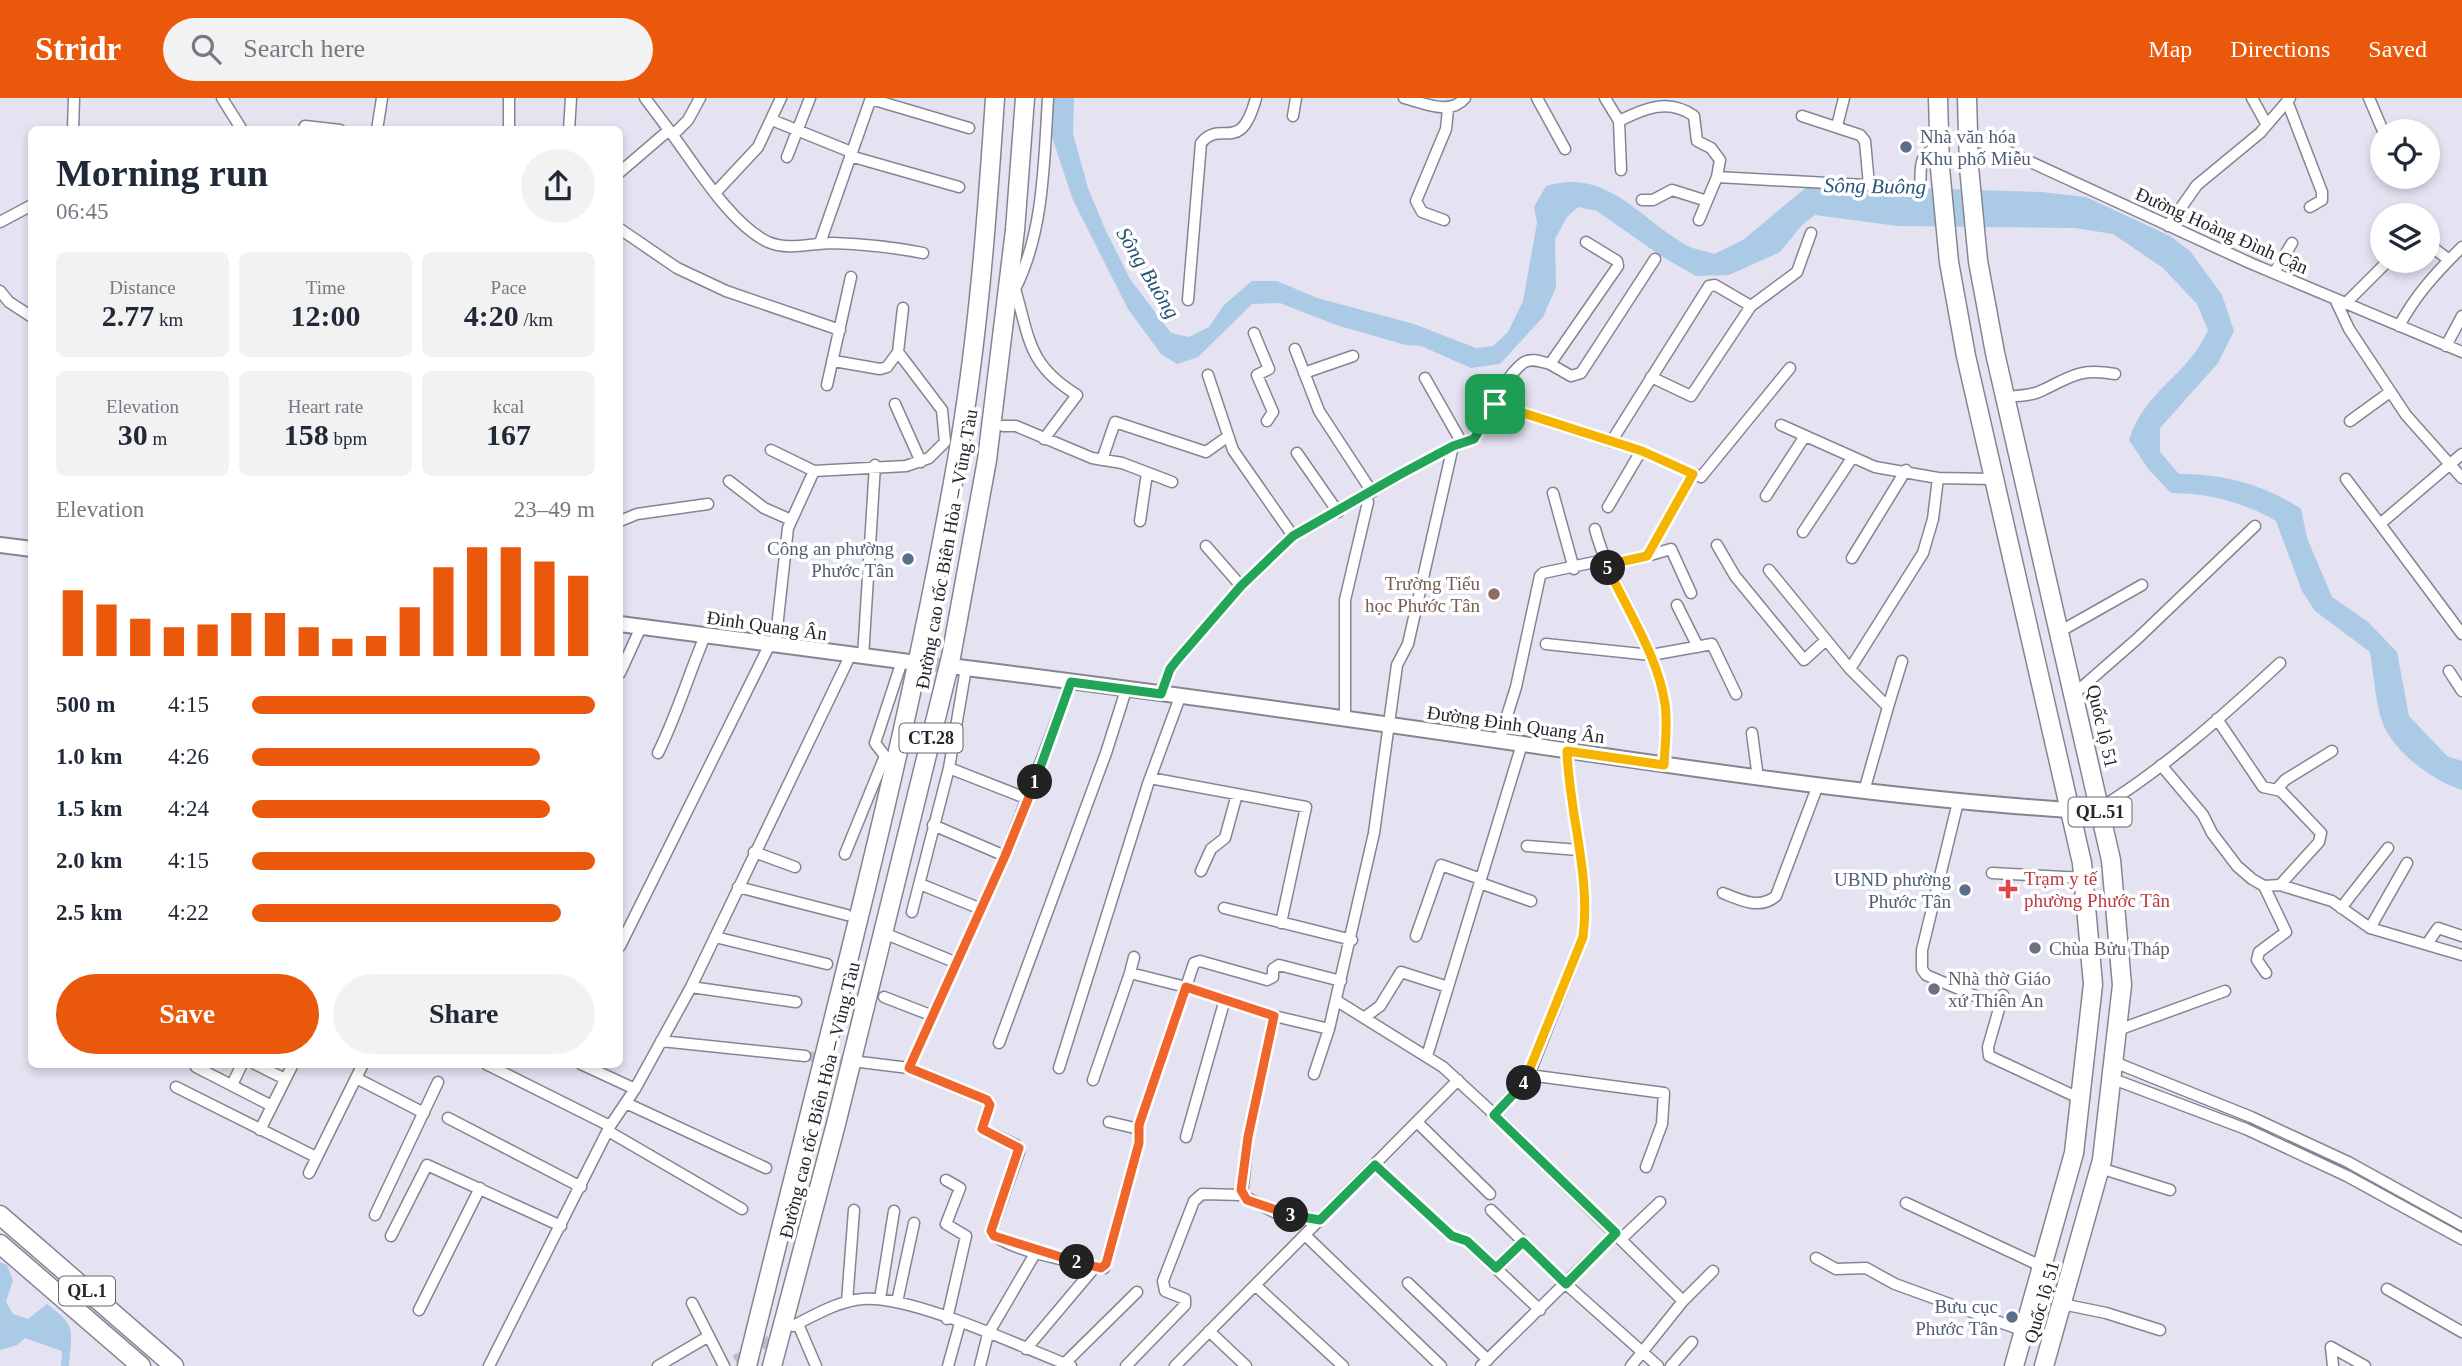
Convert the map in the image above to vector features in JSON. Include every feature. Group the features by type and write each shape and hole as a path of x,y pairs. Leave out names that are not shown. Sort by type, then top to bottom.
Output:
{"highway":[{"name":"Đường cao tốc Biên Hòa – Vũng Tàu","path":"741,1363 922,651 958,456 986,227 995,98"},
{"name":"Đường cao tốc Biên Hòa – Vũng Tàu","path":"772,1366 836,1124 951,657 987,460 1015,230 1025,98"},
{"name":"QL.51","path":"1938,98 1939,144"},
{"name":"QL.51","path":"1966,98 1968,139"},
{"name":"Quốc lộ 51","path":"1968,139 1979,261 2005,397 2111,860 2122,985 2114,1070 2100,1168 2044,1366"},
{"name":"Quốc lộ 51","path":"1939,144 1950,262 1966,356 2070,810 2083,878 2093,984 2074,1153 2014,1366"},
{"path":"2070,810 2100,808"},
{"name":"QL.1","path":"0,1216 174,1366"},
{"name":"QL.1","path":"0,1244 141,1366"}],"street":[{"path":"73,126 74,98"},
{"path":"222,98 240,126"},
{"path":"378,126 382,98"},
{"path":"509,98 509,126"},
{"path":"569,126 571,98"},
{"path":"645,98 716,192 750,230 770,243 795,247 820,243 887,246 923,253"},
{"path":"623,167 688,120 700,98"},
{"path":"716,192 758,147 780,98"},
{"path":"787,157 810,98"},
{"path":"820,243 871,98 969,128"},
{"path":"1044,439 1077,395 1052,380 1041,368 1015,289 1027,265 1041,198 1048,98"},
{"path":"1188,300 1201,143 1205,137 1241,130 1251,118 1256,98"},
{"path":"1293,116 1296,98"},
{"path":"1404,98 1448,109 1458,106 1465,98"},
{"path":"1537,98 1566,149"},
{"path":"1605,98 1619,121 1621,170"},
{"path":"1837,125 1844,98"},
{"path":"2252,98 2267,125"},
{"path":"2369,98 2378,119"},
{"path":"2168,226 2197,185 2267,125 2288,100 2322,192 2322,200 2310,207"},
{"path":"1619,121 1660,103 1670,104 1689,113 1696,121 1697,141 1711,148 1720,160 1717,177 1699,220"},
{"path":"1444,220 1422,212 1416,201 1446,129 1448,109"},
{"path":"1802,116 1854,131 1865,141 1869,186"},
{"path":"772,120 851,154 959,187"},
{"name":"Đường Hoàng Đình Cận","path":"1968,139 1998,147 2274,273 2462,352"},
{"path":"1717,177 1920,188 1919,165 1928,151 1939,144"},
{"path":"1642,200 1653,200 1672,190 1707,201"},
{"path":"0,222 28,207"},
{"path":"623,231 677,268 726,291 840,330"},
{"path":"1651,377 1691,396 1751,306 1797,272 1811,233"},
{"path":"1550,364 1618,266 1617,261 1586,242"},
{"path":"2274,273 2292,243"},
{"path":"2399,326 2412,301 2462,247"},
{"path":"2440,253 2449,260"},
{"path":"1161,694 1170,669 1241,586 1293,536 1370,497 1457,444 1474,439 1523,363 1535,360 1550,364 1571,376 1581,373 1655,259"},
{"path":"2346,303 2376,273"},
{"path":"827,385 851,277"},
{"path":"1611,442 1711,284 1751,306"},
{"path":"2,297 28,314"},
{"path":"2336,299 2349,329 2406,415 2462,478"},
{"path":"834,361 880,369 887,367 898,352 903,308"},
{"path":"2446,346 2462,316"},
{"path":"1254,333 1269,369 1256,375 1273,412 1267,421"},
{"path":"1295,349 1319,411 1370,497 1345,600 1345,718"},
{"path":"771,450 814,471 875,465 906,466 921,462 945,442 942,410 898,352"},
{"path":"1304,373 1353,356"},
{"path":"1495,404 1642,451 1693,474 1704,475 1790,368"},
{"path":"2005,397 2039,392 2070,375 2089,370 2115,374"},
{"path":"1208,375 1227,437 1293,536"},
{"path":"1314,1074 1352,940 1374,833 1397,665 1408,643 1457,444 1425,378"},
{"path":"2350,421 2390,392"},
{"path":"895,404 921,462"},
{"path":"1102,460 1115,422 1206,452 1227,437"},
{"path":"1781,425 1884,470 1906,470 1938,478 1993,479"},
{"path":"1003,426 1016,426 1102,460 1172,482"},
{"path":"1766,496 1805,436"},
{"path":"1608,508 1642,451"},
{"path":"1297,453 1338,512"},
{"path":"2380,524 2462,454"},
{"path":"1803,532 1852,458"},
{"path":"489,1366 609,1129 635,1089 691,988 754,852 857,657 875,465"},
{"path":"1852,558 1906,470"},
{"path":"623,940 772,646 791,520 814,471"},
{"path":"1140,522 1147,473"},
{"path":"1647,556 1693,474"},
{"path":"1850,668 1923,553 1933,519 1938,478"},
{"path":"2346,479 2462,634"},
{"path":"729,481 764,508 791,520"},
{"path":"1553,493 1574,569"},
{"path":"623,520 636,514 708,504"},
{"path":"2074,694 2137,639 2255,526"},
{"path":"1595,529 1605,563 1651,655 1665,702 1664,765"},
{"path":"0,545 28,548"},
{"path":"1717,545 1735,576 1804,660 1826,640"},
{"path":"1206,546 1241,586"},
{"path":"1499,741 1516,687 1540,576 1543,573 1647,556 1671,549 1691,593"},
{"path":"1769,570 1850,668 1888,707"},
{"path":"2059,632 2142,585"},
{"path":"1677,605 1698,647"},
{"name":"Đinh Quang Ân","path":"623,624 906,662"},
{"path":"623,666 641,627"},
{"path":"657,753 680,709 683,689 705,636"},
{"path":"1546,644 1651,655 1708,644 1714,647 1735,694"},
{"path":"1864,791 1902,661"},
{"path":"845,854 885,756 875,743 906,662"},
{"path":"2100,808 2161,765 2280,663"},
{"path":"912,912 949,768 962,668"},
{"name":"Đường Đinh Quang Ân","path":"962,668 1345,718 1758,778 1958,802 2070,810"},
{"path":"2449,671 2462,691"},
{"path":"909,1068 1005,856 1071,682"},
{"path":"999,1043 1106,754 1126,690"},
{"path":"1059,1068 1150,778 1180,697"},
{"path":"2217,719 2263,787 2277,789 2321,833 2319,842 2280,885"},
{"path":"1752,733 1758,778"},
{"path":"1427,1056 1522,744"},
{"path":"1494,1115 1530,1075 1583,937 1586,918 1579,850 1572,814 1567,751"},
{"path":"2277,789 2285,780 2332,751"},
{"path":"2161,765 2203,814 2212,833 2237,866 2264,886 2286,932 2259,952 2256,960 2266,973"},
{"path":"949,768 1028,799"},
{"path":"1150,778 1306,807 1281,923"},
{"path":"1723,893 1750,902 1765,903 1776,896 1818,785"},
{"path":"1201,871 1211,849 1225,838 1237,794"},
{"path":"1958,802 1922,950 1922,969 1926,975 1999,1006"},
{"path":"933,825 1005,856"},
{"path":"1527,846 1579,850"},
{"path":"2341,908 2388,848"},
{"path":"754,852 795,867"},
{"path":"2370,928 2407,863"},
{"path":"1416,936 1441,865 1531,901"},
{"path":"1992,873 2083,878"},
{"path":"920,884 981,909"},
{"path":"2264,886 2280,885 2332,901 2370,928 2462,954"},
{"path":"738,887 847,915"},
{"path":"1224,908 1352,940"},
{"path":"2427,944 2438,928 2462,936"},
{"path":"891,936 957,963"},
{"path":"715,937 827,964"},
{"path":"1093,1080 1134,957"},
{"path":"860,1062 909,1068 989,1102 982,1129 1016,1145 1019,1152 991,1231 998,1239 1036,1252 1104,1268 1139,1143 1139,1129 1196,961 1267,980 1272,977 1273,969 1279,965 1341,981"},
{"path":"1366,1017 1380,1006 1401,972 1448,986"},
{"path":"1130,973 1186,987 1274,1016 1329,1028"},
{"path":"691,988 796,1003"},
{"path":"2118,1030 2225,991"},
{"path":"2003,995 1987,1047 1989,1056 2081,1099"},
{"path":"884,997 933,1016"},
{"path":"1186,1137 1226,999"},
{"path":"1337,1000 1427,1056 1458,1080 1683,1301"},
{"path":"1242,1195 1248,1137 1274,1016"},
{"path":"661,1041 805,1056"},
{"path":"198,1068 272,1106"},
{"path":"232,1085 240,1068"},
{"path":"263,1068 285,1079"},
{"path":"260,1130 291,1068"},
{"path":"309,1173 361,1068"},
{"path":"494,1068 609,1129 742,1209"},
{"path":"590,1068 635,1089"},
{"path":"2114,1070 2251,1117 2353,1164 2462,1225"},
{"path":"2114,1070 2347,1176 2462,1239"},
{"path":"1530,1075 1664,1093 1662,1124 1646,1167"},
{"path":"356,1078 424,1113"},
{"path":"1175,1366 1458,1080"},
{"path":"375,1215 439,1083"},
{"path":"176,1087 316,1157"},
{"path":"626,1103 766,1168"},
{"path":"2246,1129 2251,1117"},
{"path":"448,1118 581,1187"},
{"path":"1109,1122 1139,1129"},
{"path":"1417,1122 1490,1194"},
{"path":"2347,1176 2353,1164"},
{"path":"391,1236 427,1165 561,1226"},
{"path":"1375,1165 1452,1236 1467,1241 1540,1310"},
{"path":"2100,1168 2170,1190"},
{"path":"946,1180 960,1188 946,1224 966,1236 947,1319"},
{"path":"419,1310 480,1188"},
{"path":"1126,1366 1185,1305 1185,1299 1165,1291 1163,1281 1194,1201 1202,1194 1242,1195 1274,1212 1320,1220"},
{"path":"1408,1283 1484,1363 1566,1284 1660,1202"},
{"path":"1906,1203 2043,1267"},
{"path":"847,1302 854,1210"},
{"path":"1491,1210 1566,1284 1658,1366"},
{"path":"880,1299 894,1211"},
{"path":"897,1302 914,1223"},
{"path":"1305,1235 1441,1366"},
{"path":"1496,1268 1523,1242"},
{"path":"980,1366 988,1334 1036,1252"},
{"path":"1816,1258 1836,1269 1866,1268 1895,1284 2024,1331"},
{"path":"1026,1349 1095,1267"},
{"path":"1631,1366 1683,1301 1713,1271"},
{"path":"1255,1285 1343,1366"},
{"path":"2387,1289 2462,1332"},
{"path":"816,1366 796,1325 847,1302 880,1299 960,1323 1068,1365 1137,1292"},
{"path":"692,1303 724,1365 741,1363"},
{"path":"2062,1304 2106,1313 2160,1330"},
{"path":"948,1366 960,1323"},
{"path":"1209,1331 1246,1366"},
{"path":"657,1366 709,1336"},
{"path":"1671,1366 1692,1342"},
{"path":"2333,1366 2331,1347 2365,1366"}],"water":[{"name":"Sông Buông","path":"1053,98 1074,98 1073,134 1088,188 1130,279 1171,333 1189,337 1209,327 1224,305 1252,281 1277,281 1317,298 1414,324 1476,348 1493,346 1508,332 1523,301 1537,223 1534,207 1546,186 1568,182 1588,184 1606,190 1688,246 1714,254 1743,240 1809,185 2041,192 2086,197 2170,236 2190,251 2222,295 2234,331 2218,363 2160,428 2160,452 2179,474 2243,482 2273,493 2301,509 2307,538 2332,597 2368,622 2397,652 2409,716 2447,756 2462,761 2462,790 2439,780 2415,763 2404,754 2387,732 2376,696 2370,652 2315,611 2302,591 2276,521 2225,500 2171,493 2149,470 2129,440 2145,408 2190,359 2208,330 2197,304 2163,268 2113,234 2075,228 1898,226 1815,215 1802,225 1780,252 1729,275 1696,276 1661,256 1597,211 1578,207 1567,217 1555,239 1556,287 1543,317 1500,364 1471,368 1421,346 1406,345 1336,325 1280,303 1252,304 1198,357 1177,364 1161,354 1128,309 1073,200 1048,125"},
{"path":"0,1262 7,1265 13,1280 6,1302 13,1314 28,1319 47,1304 68,1324 71,1337 69,1366 61,1366 62,1351 25,1338 17,1345 0,1350"}],"tunnel":[{"path":"909,662 956,667"},
{"path":"805,1056 853,1061"},
{"path":"735,1360 781,1334"}],"place":[{"name":"Nhà văn hóa Khu phố Miễu","path":"1906,147"},
{"name":"Công an phường Phước Tân","path":"908,559"},
{"name":"Trường Tiểu học Phước Tân","path":"1494,594"},
{"name":"Trạm y tế phường Phước Tân","path":"2008,889"},
{"name":"UBND phường Phước Tân","path":"1965,890"},
{"name":"Chùa Bửu Tháp","path":"2035,948"},
{"name":"Nhà thờ Giáo xứ Thiên An","path":"1934,989"},
{"name":"Bưu cục Phước Tân","path":"2012,1317"}],"route":[{"path":"1495,404 1642,451 1693,474 1647,556 1606,565 1651,655 1661,688 1666,715 1664,765 1567,751 1572,814 1579,850 1586,918 1583,937 1530,1075 1494,1115 1616,1233 1566,1284 1523,1242 1496,1268 1467,1241 1452,1236 1375,1165 1320,1220 1274,1212 1247,1200 1241,1190 1248,1137 1274,1016 1186,987 1139,1125 1140,1139 1104,1268 1036,1252 998,1239 991,1231 1019,1148 982,1129 990,1105 987,1100 909,1068 1005,856 1071,682 1161,694 1170,669 1177,660 1241,586 1293,536 1453,446 1474,439 1495,404"}]}
